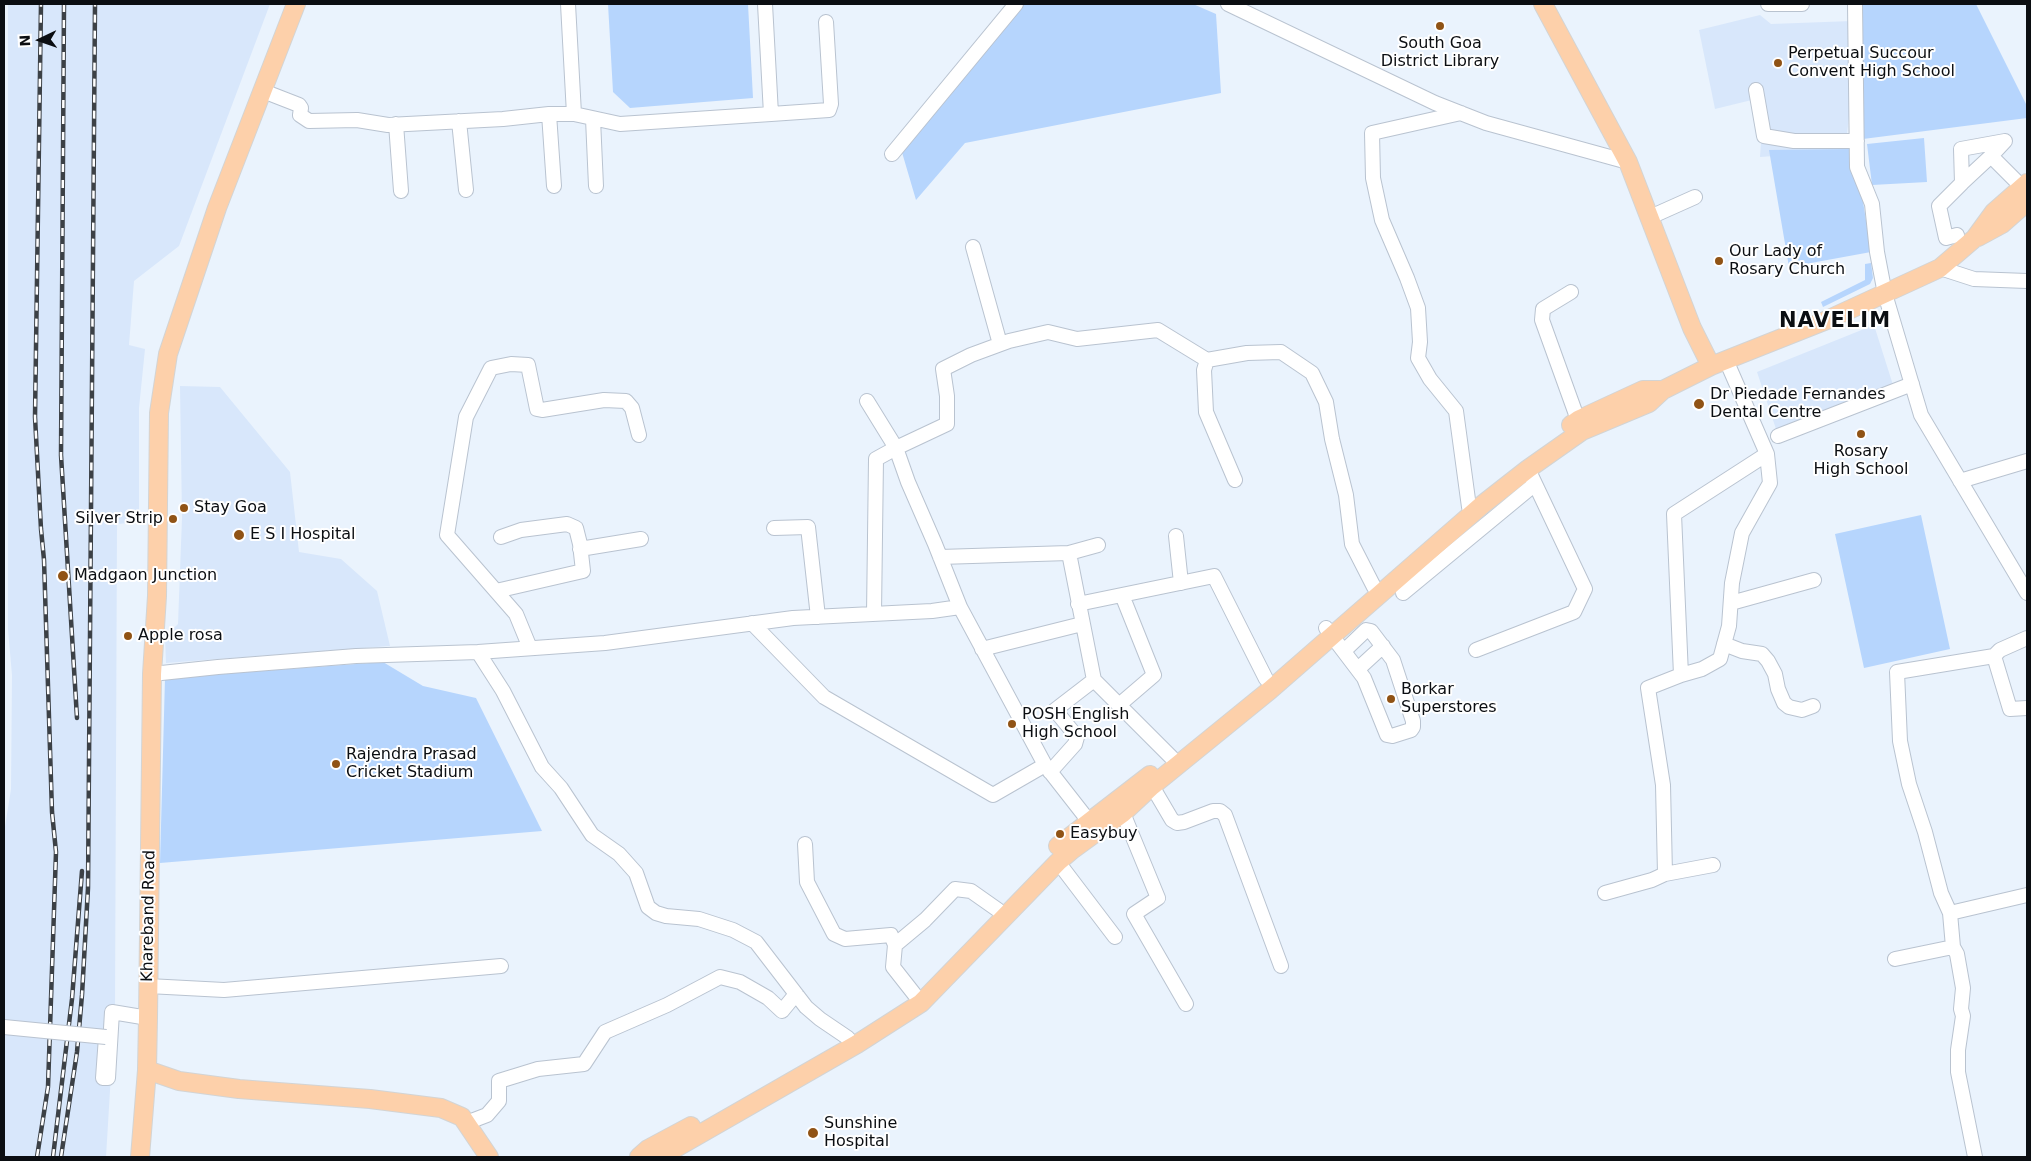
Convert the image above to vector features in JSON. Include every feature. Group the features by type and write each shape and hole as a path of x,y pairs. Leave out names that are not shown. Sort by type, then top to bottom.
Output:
{"main road":[{"path":"152,674 150,412 158,352 176,298 285,4"},
{"path":"152,674 157,596 159,413 168,354 217,208 296,4"},
{"path":"1544,4 1628,162 1692,328 1718,363"},
{"path":"1975,238 1994,212 2022,182"},
{"path":"660,1157 871,1025 915,995 935,978 1050,852 1093,826 1123,813 1329,633 1374,587 1471,510 1531,477 1582,431 1649,403 1663,390 1718,363 1885,294 1940,268 1975,238 2002,224 2027,202"},
{"path":"639,1157 648,1149 865,1039 921,1003 1093,826 1266,680 1329,633 1358,615 1509,472 1578,420 1643,390 1663,390"},
{"name":"Khareband Road","path":"140,1157 147,1070 152,674"},
{"path":"147,1070 180,1081 240,1089 370,1099 441,1108 462,1117 489,1157"}],"street":[{"path":"568,4 574,114"},
{"path":"765,4 771,114"},
{"path":"892,154 1016,4"},
{"path":"1228,4 1435,103 1486,123 1628,162"},
{"path":"1768,4 1802,4"},
{"path":"1855,4 1857,167 1872,204 1877,252 1885,294 1921,414 2027,593"},
{"path":"263,91 299,104 301,108 300,115 308,121 357,120 396,124 549,114 574,114 620,124 829,110 831,104 826,22"},
{"path":"1756,90 1764,136 1794,141 1857,141"},
{"path":"1461,113 1372,133 1372,151 1373,178 1382,220 1418,308 1420,342 1418,358 1430,379 1456,411 1471,510"},
{"path":"549,114 554,186"},
{"path":"593,119 596,186"},
{"path":"459,121 466,190"},
{"path":"396,124 401,191"},
{"path":"1958,235 1946,238 1939,206 1992,156 2005,141 1961,149 1962,183"},
{"path":"1992,156 2022,182"},
{"path":"1648,218 1695,197"},
{"path":"973,248 1000,344"},
{"path":"1940,268 1974,279 2027,281"},
{"path":"1571,292 1543,309 1542,320 1578,420"},
{"path":"874,614 876,459 947,424 947,396 943,369 971,355 1000,344 1048,332 1077,340 1158,330 1207,360 1248,353 1281,352 1312,373 1326,402 1332,440 1346,495 1352,544 1374,587"},
{"path":"1207,360 1204,370 1206,412 1235,480"},
{"path":"1665,874 1663,785 1648,688 1680,675 1702,669 1720,658 1729,626 1732,583 1742,533 1770,483 1767,454 1718,363"},
{"path":"530,648 516,614 447,535 466,417 491,368 511,364 528,365 537,409 542,410 604,400 626,401 632,408 639,434"},
{"path":"1778,436 1912,384"},
{"path":"867,401 896,448 908,482 960,607 1048,768 1093,826"},
{"path":"1680,675 1674,514 1767,454"},
{"path":"1960,481 2027,460"},
{"path":"1403,594 1531,477 1586,590 1574,612 1476,650"},
{"path":"496,591 583,571 576,528 567,524 521,530 501,537"},
{"path":"774,528 808,527 818,617"},
{"path":"1176,536 1181,583"},
{"path":"580,549 641,539"},
{"path":"940,557 1069,553 1098,545"},
{"path":"1069,553 1094,680 1172,758"},
{"path":"1078,604 1214,576 1266,680"},
{"path":"1731,603 1814,580"},
{"path":"1119,705 1154,675 1122,595"},
{"path":"152,674 356,656 478,652 605,643 752,623 818,617 932,611 960,607"},
{"path":"1329,633 1364,678 1386,735 1392,736 1411,730 1413,721 1393,660 1358,615"},
{"path":"752,623 824,697 993,796 1048,768 1075,744 1077,737 1055,710 1094,680"},
{"path":"982,648 1082,624"},
{"path":"1344,651 1369,629"},
{"path":"1974,1157 1958,1072 1958,1050 1963,1016 1961,1009 1963,988 1957,954 1953,947 1950,913 1941,893 1926,842 1925,832 1909,784 1900,741 1897,672 1994,656 2000,650 2027,638"},
{"path":"1724,644 1742,651 1762,654 1768,660 1775,674 1778,689 1784,703 1789,708 1802,710 1813,706"},
{"path":"1358,668 1384,646"},
{"path":"478,652 503,691 542,767 561,788 592,835 619,854 636,873 648,907 656,913 666,916 700,919 733,930 756,942 796,994 820,1019 848,1038"},
{"path":"1994,656 2010,709 2027,708"},
{"path":"1152,786 1172,820 1177,823 1213,811 1220,811 1225,815 1281,966"},
{"path":"1123,813 1158,898 1134,914 1186,1004"},
{"path":"805,844 807,882 834,934 845,939 891,935 895,945 893,967 915,995"},
{"path":"1058,862 1115,938"},
{"path":"1604,893 1652,880 1665,874 1713,866"},
{"path":"895,945 925,920 955,889 971,890 998,910"},
{"path":"1950,913 2027,895"},
{"path":"1895,959 1953,947"},
{"path":"148,986 224,990 502,966"},
{"path":"466,1123 487,1115 499,1102 499,1082 538,1069 584,1064 605,1032 667,1005 720,977 740,982 768,998 782,1011 796,994"},
{"path":"4,1026 106,1037 103,1078 108,1078 112,1012 148,1018"}],"shaded area":[{"name":"Madgaon Junction","path":"8,4 270,4 179,246 134,281 129,345 145,349 139,408 139,522 117,524 115,1008 106,1157 4,1157 4,833 11,789 12,675 8,630"},
{"path":"608,4 748,4 753,98 630,108 613,92"},
{"path":"1019,4 1193,4 1216,14 1221,93 965,143 916,200 901,149"},
{"path":"1860,4 1976,4 2027,106 2027,118 1863,139"},
{"name":"Perpetual Succour Convent High School","path":"1760,15 1771,24 1852,21 1849,116 1845,151 1760,157 1764,97 1715,109 1699,30"},
{"path":"1924,138 1927,182 1872,185 1867,144"},
{"path":"1849,149 1852,167 1861,189 1871,252 1789,267 1769,150"},
{"path":"1871,263 1873,278 1870,284 1823,307 1821,302 1865,280 1865,264"},
{"path":"1874,325 1893,385 1777,432 1757,372"},
{"name":"E S I Hospital","path":"180,386 220,387 290,472 299,552 341,559 377,591 390,646 166,663 165,637 178,624 182,518"},
{"path":"1921,515 1950,649 1864,668 1835,534"},
{"name":"Rajendra Prasad Cricket Stadium","path":"383,662 423,686 476,698 542,831 160,863 165,678"}],"railway":[{"path":"37,1157 48,1087 56,852 52,812 44,560 35,417 41,4"},
{"path":"64,4 61,455 77,718"},
{"path":"61,1157 77,1052 88,888 95,4"},
{"path":"53,1157 72,999 82,871"}],"place":[{"name":"South Goa District Library","path":"1440,26"},
{"name":"Perpetual Succour Convent High School","path":"1778,63"},
{"name":"Our Lady of Rosary Church","path":"1719,261"},
{"name":"Dr Piedade Fernandes Dental Centre","path":"1699,404"},
{"name":"Rosary High School","path":"1861,434"},
{"name":"Stay Goa","path":"184,508"},
{"name":"Silver Strip","path":"173,519"},
{"name":"E S I Hospital","path":"239,535"},
{"name":"Madgaon Junction","path":"63,576"},
{"name":"Apple rosa","path":"128,636"},
{"name":"Borkar Superstores","path":"1391,699"},
{"name":"POSH English High School","path":"1012,724"},
{"name":"Rajendra Prasad Cricket Stadium","path":"336,764"},
{"name":"Easybuy","path":"1060,834"},
{"name":"Sunshine Hospital","path":"813,1133"}],"district":[{"name":"NAVELIM","path":"1835,322"}]}
